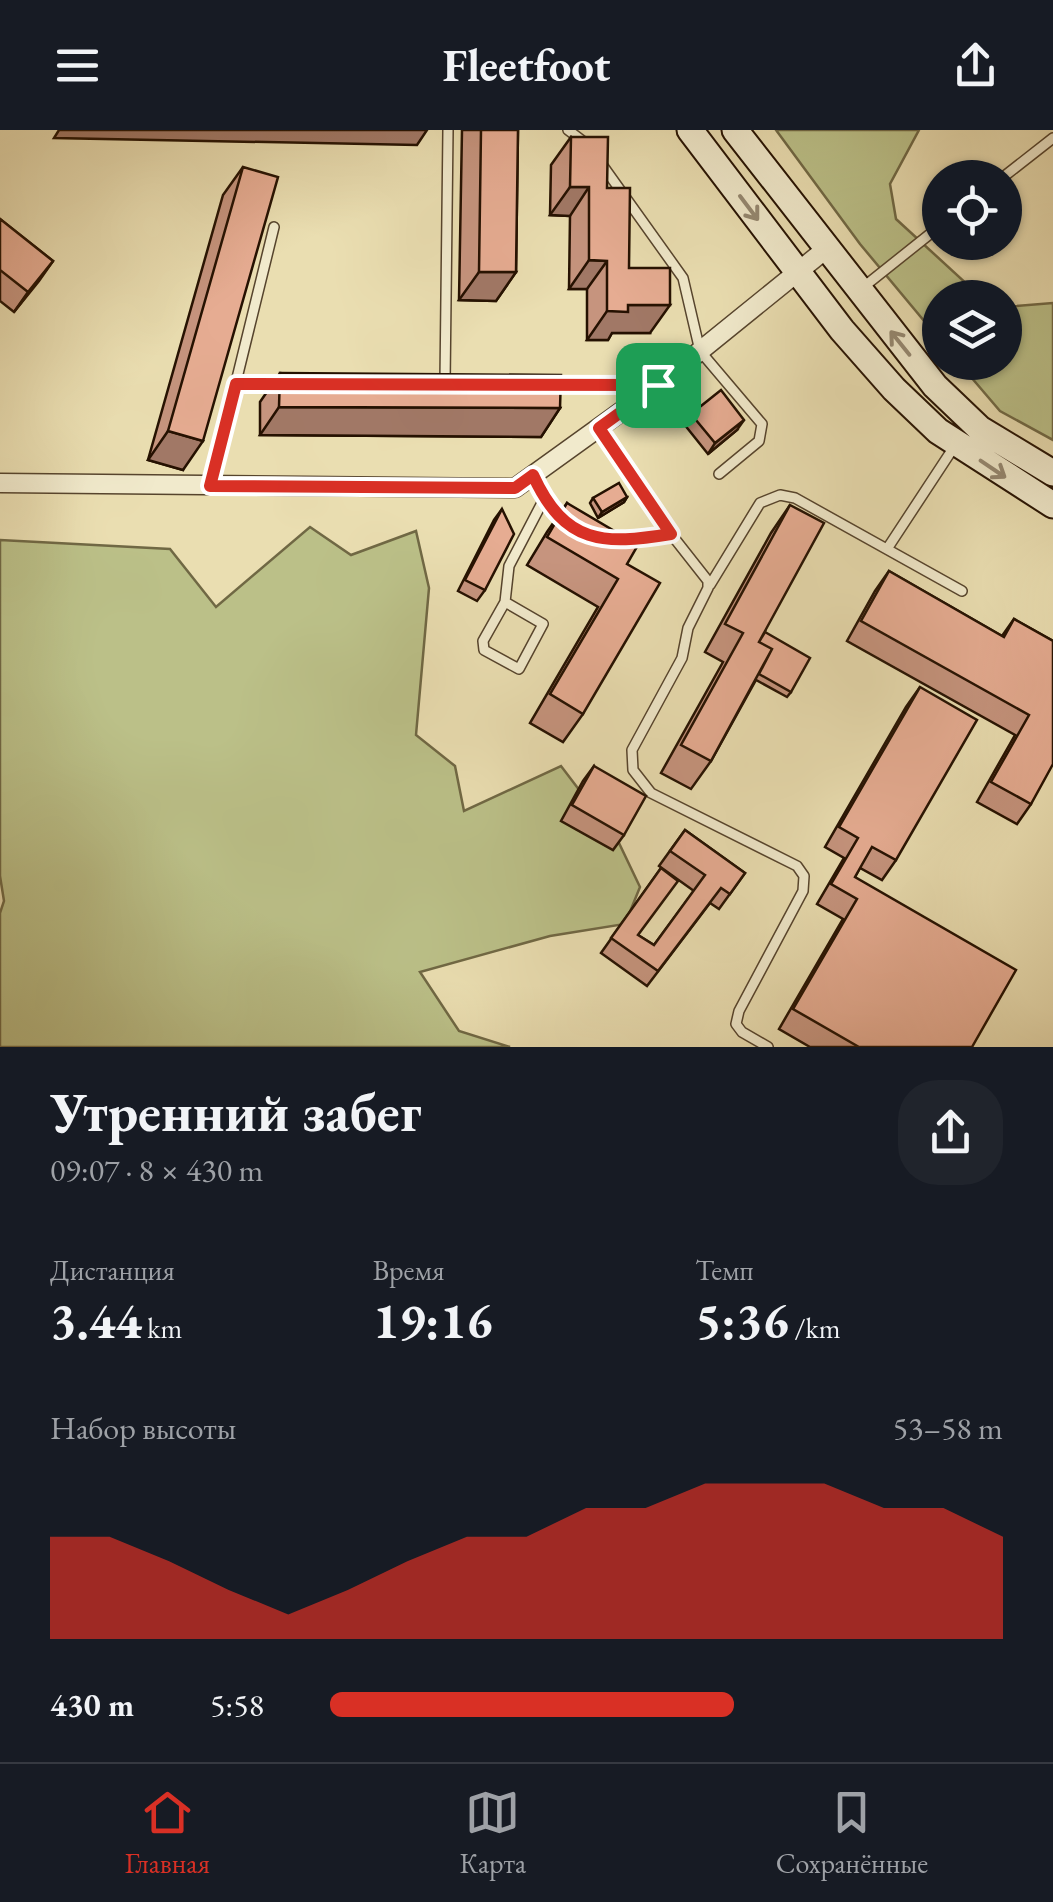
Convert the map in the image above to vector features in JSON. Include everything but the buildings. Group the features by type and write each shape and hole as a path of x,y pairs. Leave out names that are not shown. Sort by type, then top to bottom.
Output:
{"main road":[{"path":"690,130 842,330 894,389 938,431 1053,504"},
{"path":"735,130 935,386 980,429 1053,472"}],"street":[{"path":"0,483 515,488 658,385 826,249"}],"lane":[{"path":"445,387 448,130"},
{"path":"568,130 594,153 682,278 700,351 762,424 759,442 719,474"},
{"path":"1022,162 1053,138"},
{"path":"210,486 274,227"},
{"path":"858,290 922,240"},
{"path":"236,384 293,385"},
{"path":"546,386 658,385"},
{"path":"426,386 462,387"},
{"path":"599,428 671,534 705,574 708,588"},
{"path":"887,549 956,443"},
{"path":"533,475 544,499 574,528"},
{"path":"768,1047 736,1024 739,1011 803,891 804,876 797,866 651,793 636,776 630,760 634,742 682,658 688,628 708,588 760,504 768,498 795,498 962,591"},
{"path":"506,602 543,624 519,669 482,646 506,602 509,566 544,499"},
{"path":"614,540 671,534"}],"green space":[{"path":"776,130 919,130 890,184 896,219 922,243 922,260 941,260 962,280 922,280 922,318 860,244"},
{"path":"1053,303 1053,440 1000,411 974,380 1022,380 1022,306"},
{"path":"310,527 351,555 416,531 429,588 416,735 455,766 464,811 561,766 618,841 640,887 625,924 550,936 420,972 459,1031 510,1047 0,1047 0,913 4,901 0,876 0,540 170,549 216,607"}],"route":[{"path":"236,384 658,385 599,428 671,534 624,541 584,534 565,522 544,499 533,475 515,488 210,486 236,384"}]}
